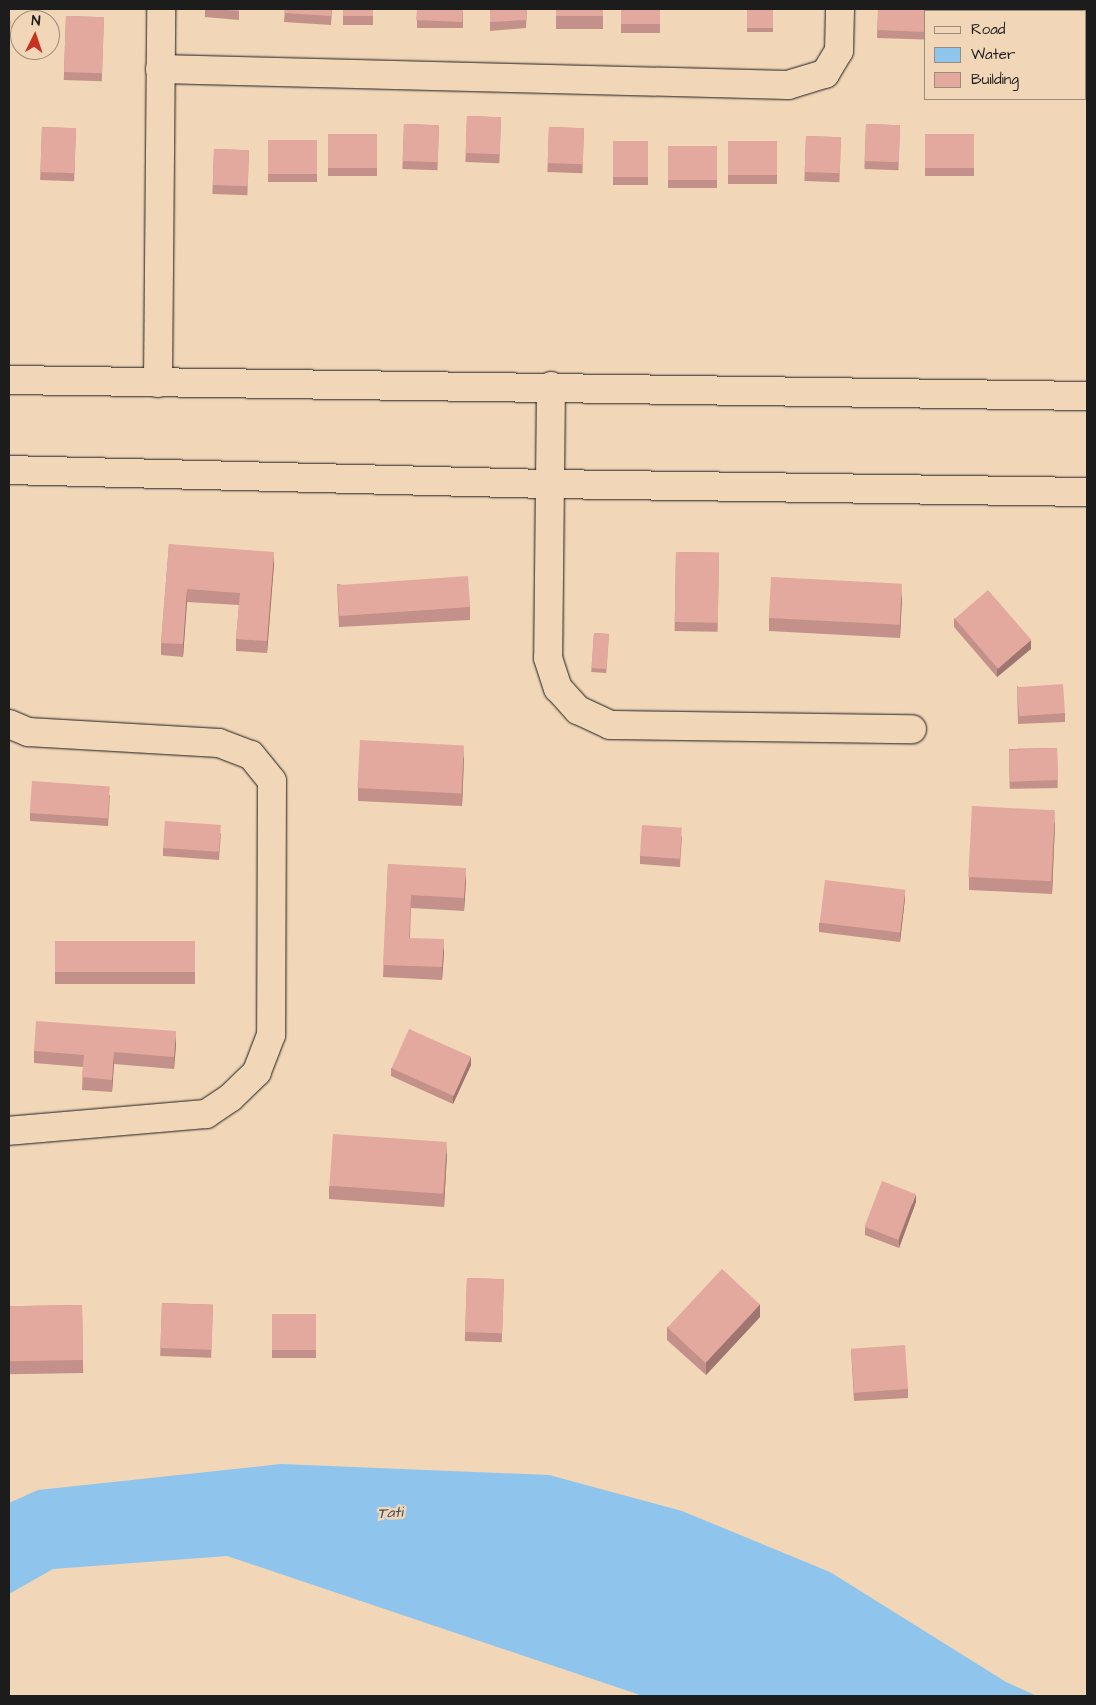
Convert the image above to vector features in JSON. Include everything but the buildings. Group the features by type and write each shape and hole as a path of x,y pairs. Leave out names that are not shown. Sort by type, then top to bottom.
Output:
{"street":[{"path":"158,382 161,9"},
{"path":"160,69 788,85 826,74 840,51 840,9"},
{"path":"9,380 551,386 1087,396"},
{"path":"551,386 548,658 558,688 578,710 610,725 912,729"},
{"path":"9,470 549,484 1087,492"},
{"path":"9,724 28,732 218,742 251,755 272,781 271,1035 256,1072 230,1098 206,1114 9,1131"}],"water":[{"name":"Tati","path":"281,1464 549,1475 682,1511 830,1572 1006,1682 1037,1696 643,1696 227,1556 53,1569 9,1594 9,1503 38,1490"}]}
